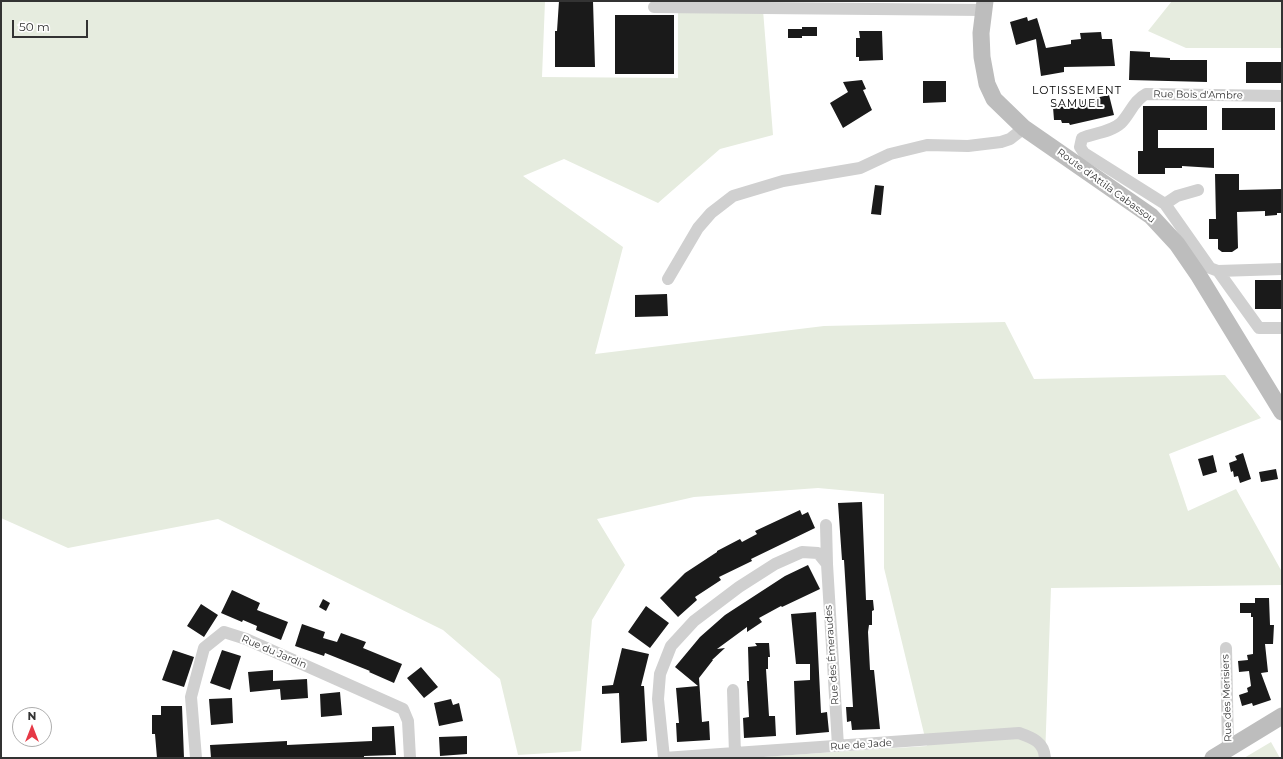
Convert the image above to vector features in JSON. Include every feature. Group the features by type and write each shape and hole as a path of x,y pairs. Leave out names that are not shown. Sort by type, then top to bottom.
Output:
{"main road":[{"name":"Route d'Attila Cabassou","path":"984,6 981,33 982,57 987,84 994,99 1024,128 1152,216 1177,244 1209,272 1282,412"},
{"path":"1213,758 1282,716"}],"street":[{"path":"654,8 984,6"},
{"name":"Rue Bois d'Ambre","path":"1282,96 1146,94 1140,97 1121,123 1112,129 1082,138 1080,147 1084,153 1165,204 1209,272 1259,328 1282,328"},
{"path":"668,279 698,228 711,213 733,196 783,181 860,168 890,154 927,145 968,146 1001,142 1010,139 1024,128"},
{"path":"1165,204 1177,196 1198,190"},
{"path":"1209,272 1282,269"},
{"name":"Rue des Émeraudes","path":"826,525 826,564 838,746"},
{"path":"664,758 658,699 660,674 671,646 694,621 739,587 775,564 802,552 818,553 826,564"},
{"name":"Rue du Jardin","path":"196,758 191,697 204,648 224,632 246,639 403,709 408,721 410,758"},
{"name":"Rue des Merisiers","path":"1226,648 1228,748"},
{"path":"733,690 735,754"},
{"name":"Rue de Jade","path":"664,758 1019,734 1035,739 1044,749 1045,758"}],"shaded area":[{"path":"1,1 545,1 542,77 678,78 678,8 763,10 773,135 720,149 658,203 564,159 523,176 623,247 595,354 824,326 1005,322 1034,379 1225,375 1261,418 1169,454 1188,511 1236,489 1282,572 1282,585 1051,588 1045,758 745,758 927,746 884,568 884,494 818,488 694,497 597,519 625,565 592,620 581,751 518,755 500,679 443,630 218,519 68,548 1,518"},
{"path":"1172,1 1282,1 1282,48 1186,48 1148,31"},
{"path":"1271,742 1280,758 1244,758"}],"building":[{"path":"559,1 593,1 595,67 555,67 555,31 557,31"},
{"path":"615,15 674,15 674,74 615,74"},
{"path":"1027,17 1028,21 1037,18 1046,48 1071,44 1071,40 1081,39 1080,33 1101,32 1102,39 1112,39 1115,66 1064,67 1064,72 1041,76 1036,39 1016,45 1010,22"},
{"path":"802,27 817,27 817,36 788,38 788,29 802,29"},
{"path":"859,31 882,31 883,60 859,61 859,57 856,57 856,38 860,38"},
{"path":"1130,51 1150,52 1150,57 1170,58 1170,60 1207,60 1207,82 1129,80"},
{"path":"1246,62 1282,62 1282,83 1246,83"},
{"path":"862,80 866,89 863,90 872,110 843,128 830,103 848,92 843,82"},
{"path":"923,81 946,81 946,102 923,103"},
{"path":"1109,95 1114,115 1070,125 1069,123 1062,123 1061,120 1054,120 1053,107"},
{"path":"1143,106 1207,106 1207,130 1158,130 1158,148 1214,148 1214,168 1182,166 1182,168 1165,168 1165,174 1138,174 1138,151 1143,151"},
{"path":"1222,108 1275,108 1275,130 1222,130"},
{"path":"1215,174 1239,174 1239,190 1282,189 1282,213 1265,216 1265,211 1237,212 1238,248 1232,252 1222,252 1218,249 1218,239 1209,239 1209,219 1216,219"},
{"path":"875,185 884,186 881,215 871,214"},
{"path":"1255,280 1282,280 1282,309 1255,309"},
{"path":"667,294 668,316 635,317 635,295"},
{"path":"1243,453 1251,479 1240,483 1238,476 1234,477 1233,471 1231,472 1229,463 1237,460 1235,456"},
{"path":"1213,455 1217,472 1203,476 1198,459"},
{"path":"1276,469 1278,479 1261,482 1259,472"},
{"path":"862,502 866,600 873,600 874,610 872,611 872,625 869,625 868,632 870,670 874,670 880,729 852,730 851,721 847,722 846,707 853,707 844,560 842,560 838,503"},
{"path":"800,510 802,515 808,512 815,528 751,559 752,561 719,577 721,580 695,597 697,600 678,617 660,598 685,573 717,551 740,539 742,542 757,534 755,531"},
{"path":"808,565 820,589 782,607 781,606 759,618 762,622 747,632 747,627 717,649 725,648 712,660 699,678 702,722 709,721 710,740 677,742 676,723 679,723 676,688 698,686 675,667 700,637 725,615 785,576"},
{"path":"232,590 260,603 257,610 288,622 281,640 256,630 257,626 243,620 242,622 221,613"},
{"path":"1255,598 1269,598 1270,625 1274,625 1273,644 1265,644 1268,672 1261,673 1271,700 1253,706 1252,703 1242,706 1239,695 1248,692 1247,688 1251,686 1249,671 1239,672 1238,661 1248,660 1247,655 1253,654 1253,617 1251,617 1251,613 1240,613 1240,603 1255,603"},
{"path":"323,599 330,603 326,611 319,607"},
{"path":"201,604 218,615 204,637 187,626"},
{"path":"646,606 669,623 650,648 628,632"},
{"path":"816,612 821,713 827,712 829,732 796,735 794,681 810,680 810,664 796,664 791,614"},
{"path":"302,624 325,632 323,638 337,642 341,633 366,642 363,648 402,664 394,683 369,672 370,671 325,653 324,656 295,646"},
{"path":"755,643 769,643 770,657 768,657 768,669 766,669 769,716 775,716 776,736 744,738 743,718 749,717 747,681 749,681 748,647 757,646"},
{"path":"622,648 649,654 641,686 644,686 647,741 621,743 619,693 602,694 602,686 613,685"},
{"path":"173,650 194,657 184,687 162,680"},
{"path":"222,650 241,656 230,690 210,683"},
{"path":"421,667 438,687 424,698 407,678"},
{"path":"273,670 273,681 307,679 308,698 281,700 280,689 250,692 248,672"},
{"path":"340,692 342,715 321,717 320,694"},
{"path":"232,698 233,723 211,725 209,699"},
{"path":"451,699 453,705 459,703 463,721 439,726 434,703"},
{"path":"161,706 182,706 184,758 157,758 155,734 152,734 152,715 161,715"},
{"path":"394,726 396,755 364,756 364,758 211,758 210,745 287,741 287,745 372,741 372,727"},
{"path":"467,736 467,754 440,756 439,737"}],"district":[{"name":"LOTISSEMENT SAMUEL","path":"1077,97"}]}
